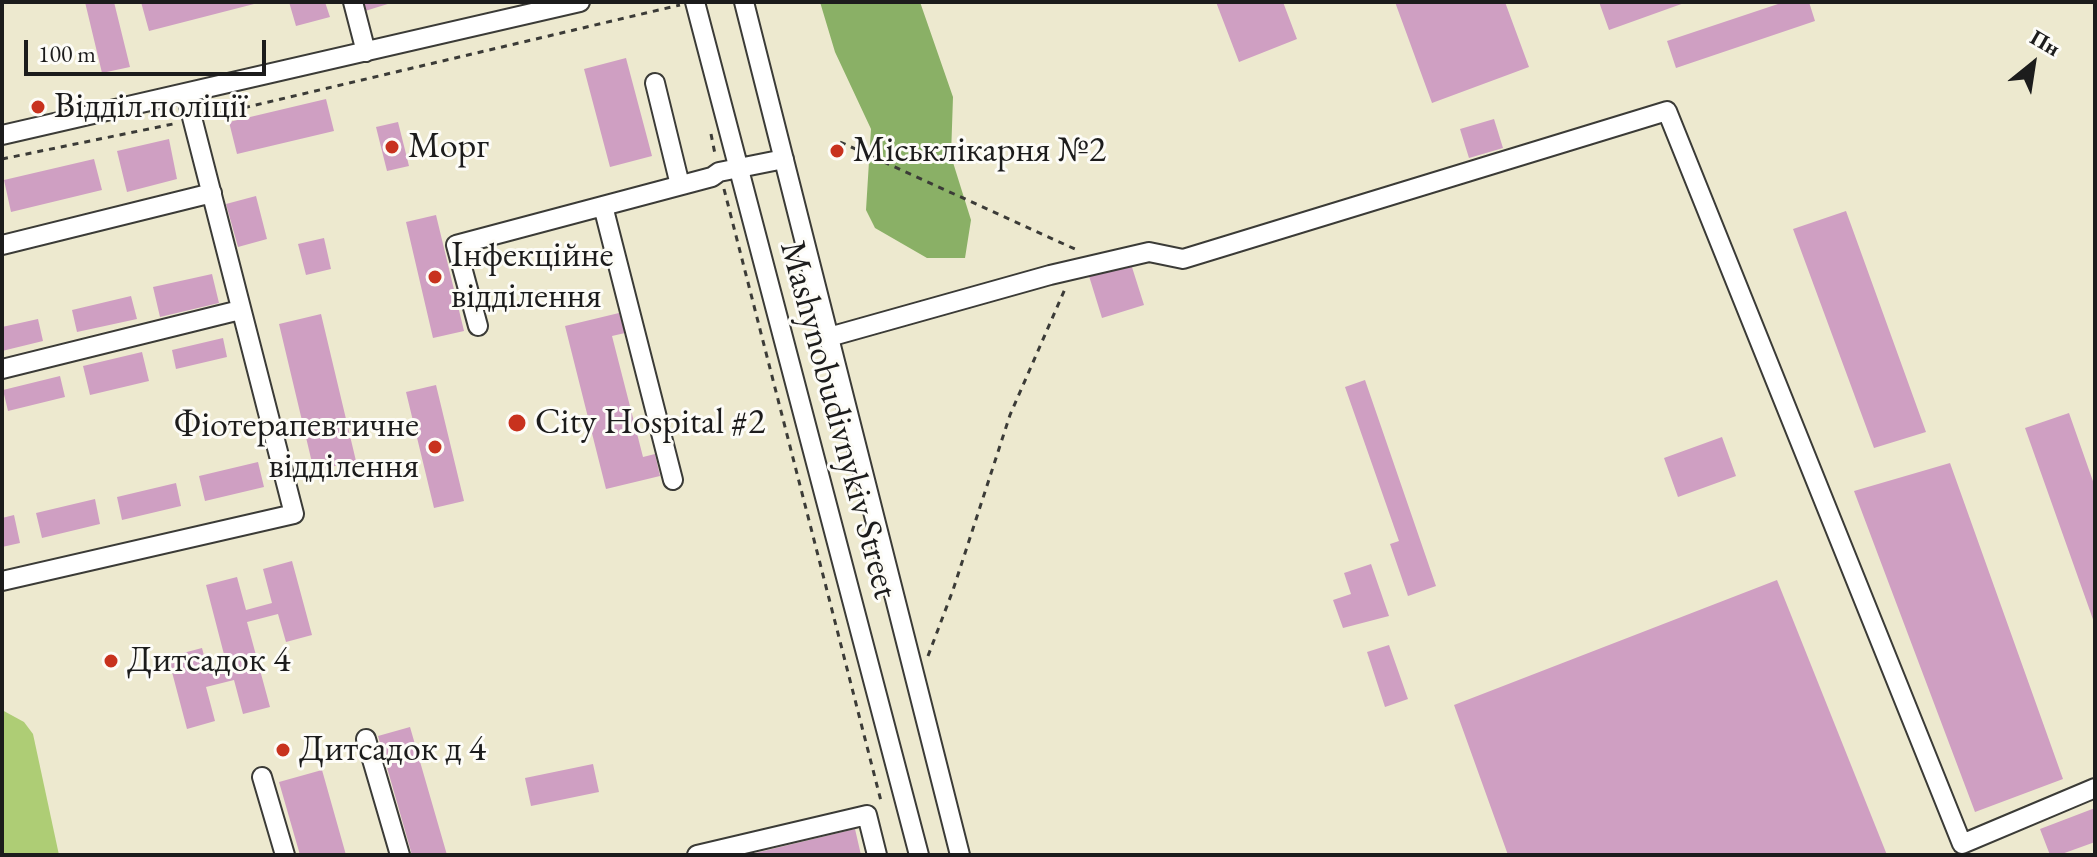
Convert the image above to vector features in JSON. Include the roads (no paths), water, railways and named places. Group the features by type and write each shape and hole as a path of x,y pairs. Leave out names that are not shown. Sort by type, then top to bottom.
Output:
{"street":[{"path":"353,2 366,52"},
{"path":"2,135 580,2"},
{"name":"Mashynobudivnykiv Street","path":"744,2 960,855"},
{"name":"Mashynobudivnykiv Street","path":"688,3 739,170 919,855"},
{"path":"655,83 680,185"},
{"path":"2,581 294,514 186,94"},
{"path":"829,337 1074,269 1149,252 1183,259 1667,111 1962,844 2095,788"},
{"path":"478,326 456,245 719,172 784,159"},
{"path":"2,245 212,193"},
{"path":"603,206 673,480"},
{"path":"2,369 240,310"},
{"path":"366,739 400,855"},
{"path":"262,777 285,855"},
{"path":"697,855 867,815 877,855"}],"place":[{"name":"Відділ поліції","path":"38,107"},
{"name":"Морг","path":"392,147"},
{"name":"Міськлікарня №2","path":"837,151"},
{"name":"Інфекційне відділення","path":"435,277"},
{"name":"City Hospital #2","path":"517,423"},
{"name":"Фіотерапевтичне відділення","path":"435,447"},
{"name":"Дитсадок 4","path":"111,661"},
{"name":"Дитсадок д 4","path":"283,750"}]}
